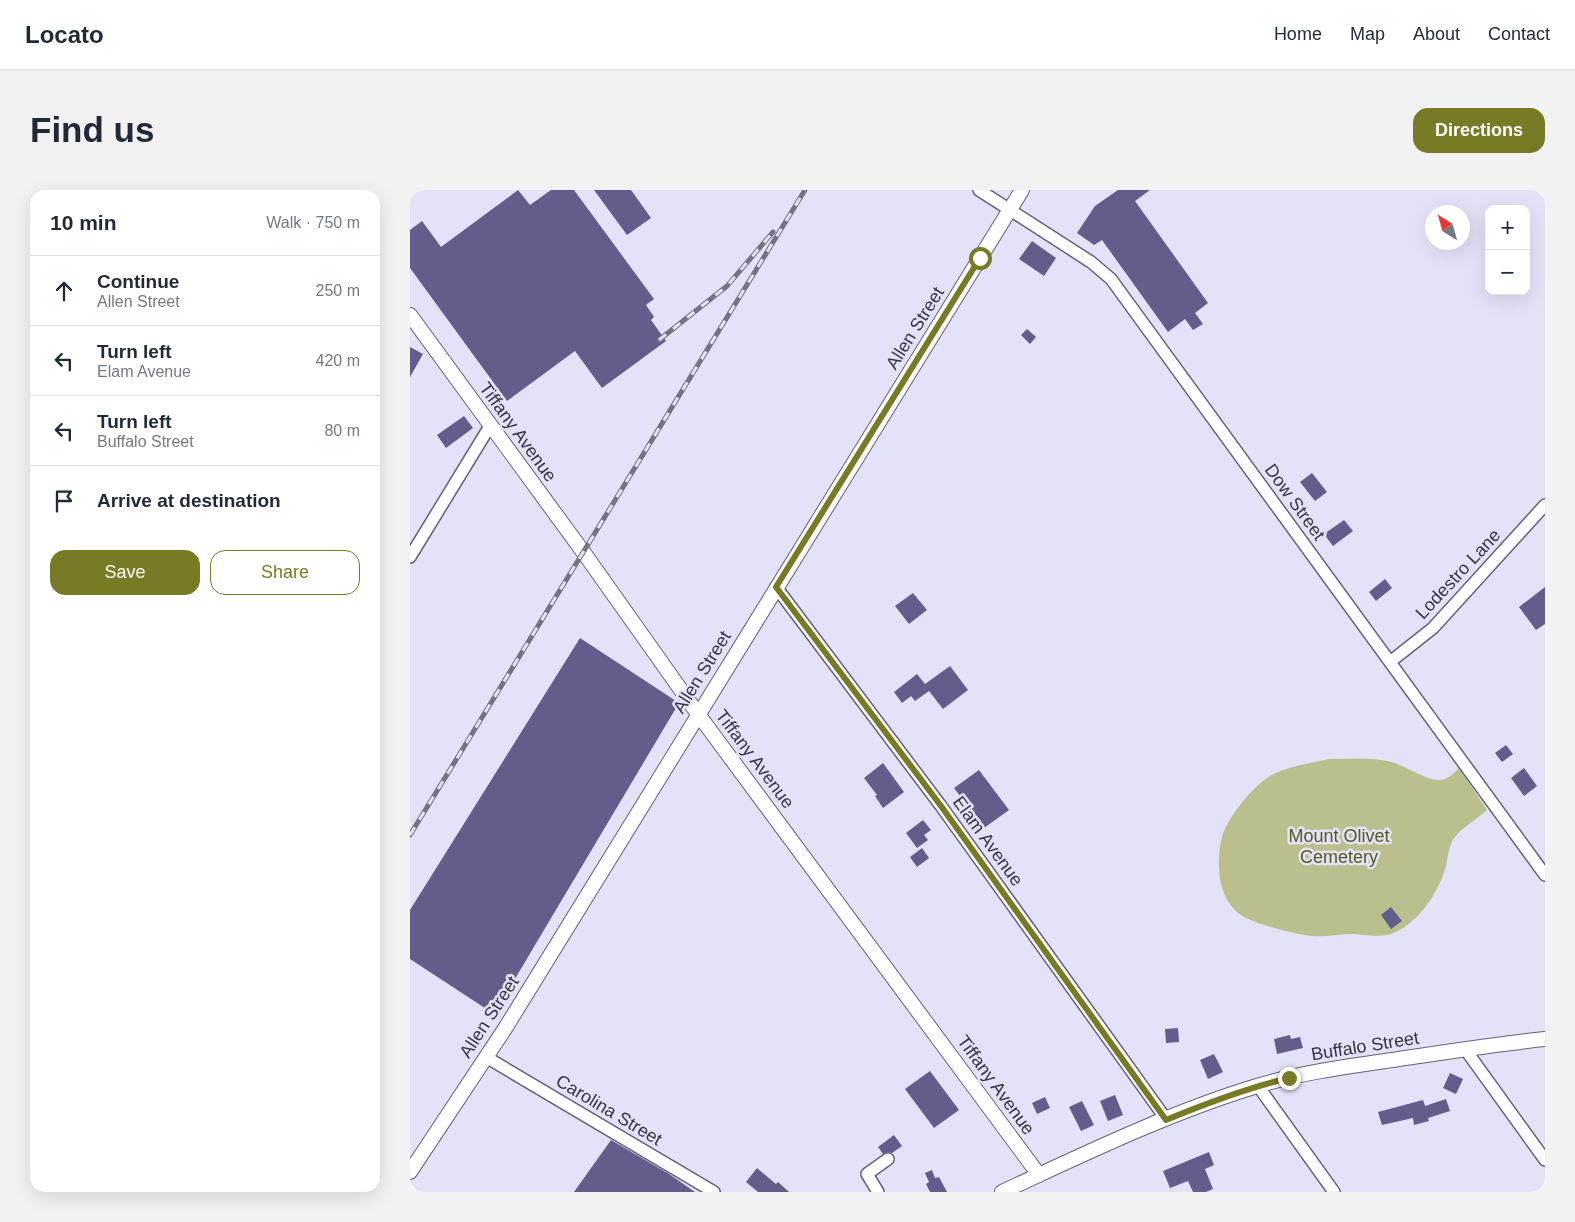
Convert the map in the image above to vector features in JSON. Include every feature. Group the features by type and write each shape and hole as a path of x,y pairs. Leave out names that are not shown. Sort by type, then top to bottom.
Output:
{"street":[{"name":"Dow Street","path":"979,190 1091,262 1111,280 1545,875"},
{"name":"Allen Street","path":"410,1172 506,1028 1022,190"},
{"name":"Tiffany Avenue","path":"410,315 584,553 698,714 1039,1175"},
{"path":"410,557 490,426"},
{"name":"Lodestro Lane","path":"1390,662 1433,628 1545,505"},
{"name":"Elam Avenue","path":"776,587 941,806 1166,1120"},
{"name":"Buffalo Street","path":"1002,1192 1120,1138 1219,1099 1258,1086 1320,1070 1545,1039"},
{"path":"1465,1049 1545,1160"},
{"name":"Carolina Street","path":"486,1057 714,1192"},
{"path":"1258,1086 1334,1192"},
{"path":"878,1192 867,1174 888,1159"}],"green space":[{"name":"Mount Olivet Cemetery","path":"1329,759 1384,760 1428,778 1439,780 1448,778 1459,768 1487,810 1462,830 1453,840 1439,885 1422,911 1407,926 1392,934 1379,936 1346,934 1316,936 1288,932 1246,918 1237,912 1224,894 1219,871 1222,837 1229,821 1247,796 1274,774 1297,766"}],"building":[{"path":"518,190 530,205 551,190 574,190 654,299 646,305 654,317 651,320 666,341 602,388 575,351 507,401 410,268 410,230 422,221 441,247"},
{"path":"594,190 631,190 651,218 627,235"},
{"path":"1118,190 1150,190 1135,201 1208,303 1195,313 1203,324 1193,330 1185,319 1168,332 1102,240 1094,245 1077,233 1095,206"},
{"path":"1032,241 1056,258 1044,276 1019,259"},
{"path":"1027,329 1036,337 1030,344 1021,335"},
{"path":"410,347 423,354 410,377"},
{"path":"464,416 473,428 446,448 437,435"},
{"path":"1312,473 1327,492 1315,501 1300,482"},
{"path":"1344,520 1353,531 1333,546 1324,534"},
{"path":"1385,579 1392,588 1376,601 1369,592"},
{"path":"1545,587 1545,624 1536,630 1519,607"},
{"path":"913,593 927,610 909,624 895,606"},
{"path":"580,638 679,703 494,1014 410,959 410,910"},
{"path":"950,666 968,690 943,709 929,691 915,701 911,696 902,703 894,692 917,674 925,684"},
{"path":"1506,745 1513,754 1502,762 1495,753"},
{"path":"883,763 904,792 883,808 875,796 877,795 864,778"},
{"path":"1524,768 1537,786 1524,796 1511,778"},
{"path":"979,770 1009,810 984,828 954,788"},
{"path":"923,820 931,830 924,835 928,840 917,848 906,833"},
{"path":"922,848 929,858 917,867 910,857"},
{"path":"1391,907 1402,921 1391,929 1381,915"},
{"path":"1178,1028 1179,1042 1166,1043 1165,1029"},
{"path":"1290,1035 1291,1039 1300,1037 1303,1048 1277,1054 1274,1039"},
{"path":"1214,1054 1223,1072 1208,1079 1200,1060"},
{"path":"930,1071 959,1110 934,1128 905,1089"},
{"path":"1450,1073 1463,1079 1456,1094 1443,1088"},
{"path":"1115,1095 1123,1115 1108,1121 1100,1101"},
{"path":"1045,1097 1050,1108 1037,1114 1032,1103"},
{"path":"1446,1099 1450,1111 1428,1118 1429,1121 1414,1125 1413,1118 1382,1125 1378,1112 1423,1100 1425,1106"},
{"path":"1082,1101 1094,1125 1081,1131 1069,1107"},
{"path":"894,1135 902,1146 892,1153 883,1154 878,1147"},
{"path":"611,1140 669,1174 695,1192 574,1192"},
{"path":"1209,1152 1214,1165 1205,1169 1213,1189 1206,1192 1193,1192 1188,1181 1170,1188 1163,1171"},
{"path":"757,1168 789,1192 758,1192 746,1182"},
{"path":"932,1170 935,1178 939,1177 947,1192 930,1192 926,1184 929,1182 925,1173"}],"railway":[{"path":"410,835 805,190"},
{"path":"659,340 727,286 773,232"}],"route":[{"path":"980,258 776,587 941,806 1166,1120 1219,1099 1289,1078"}]}
